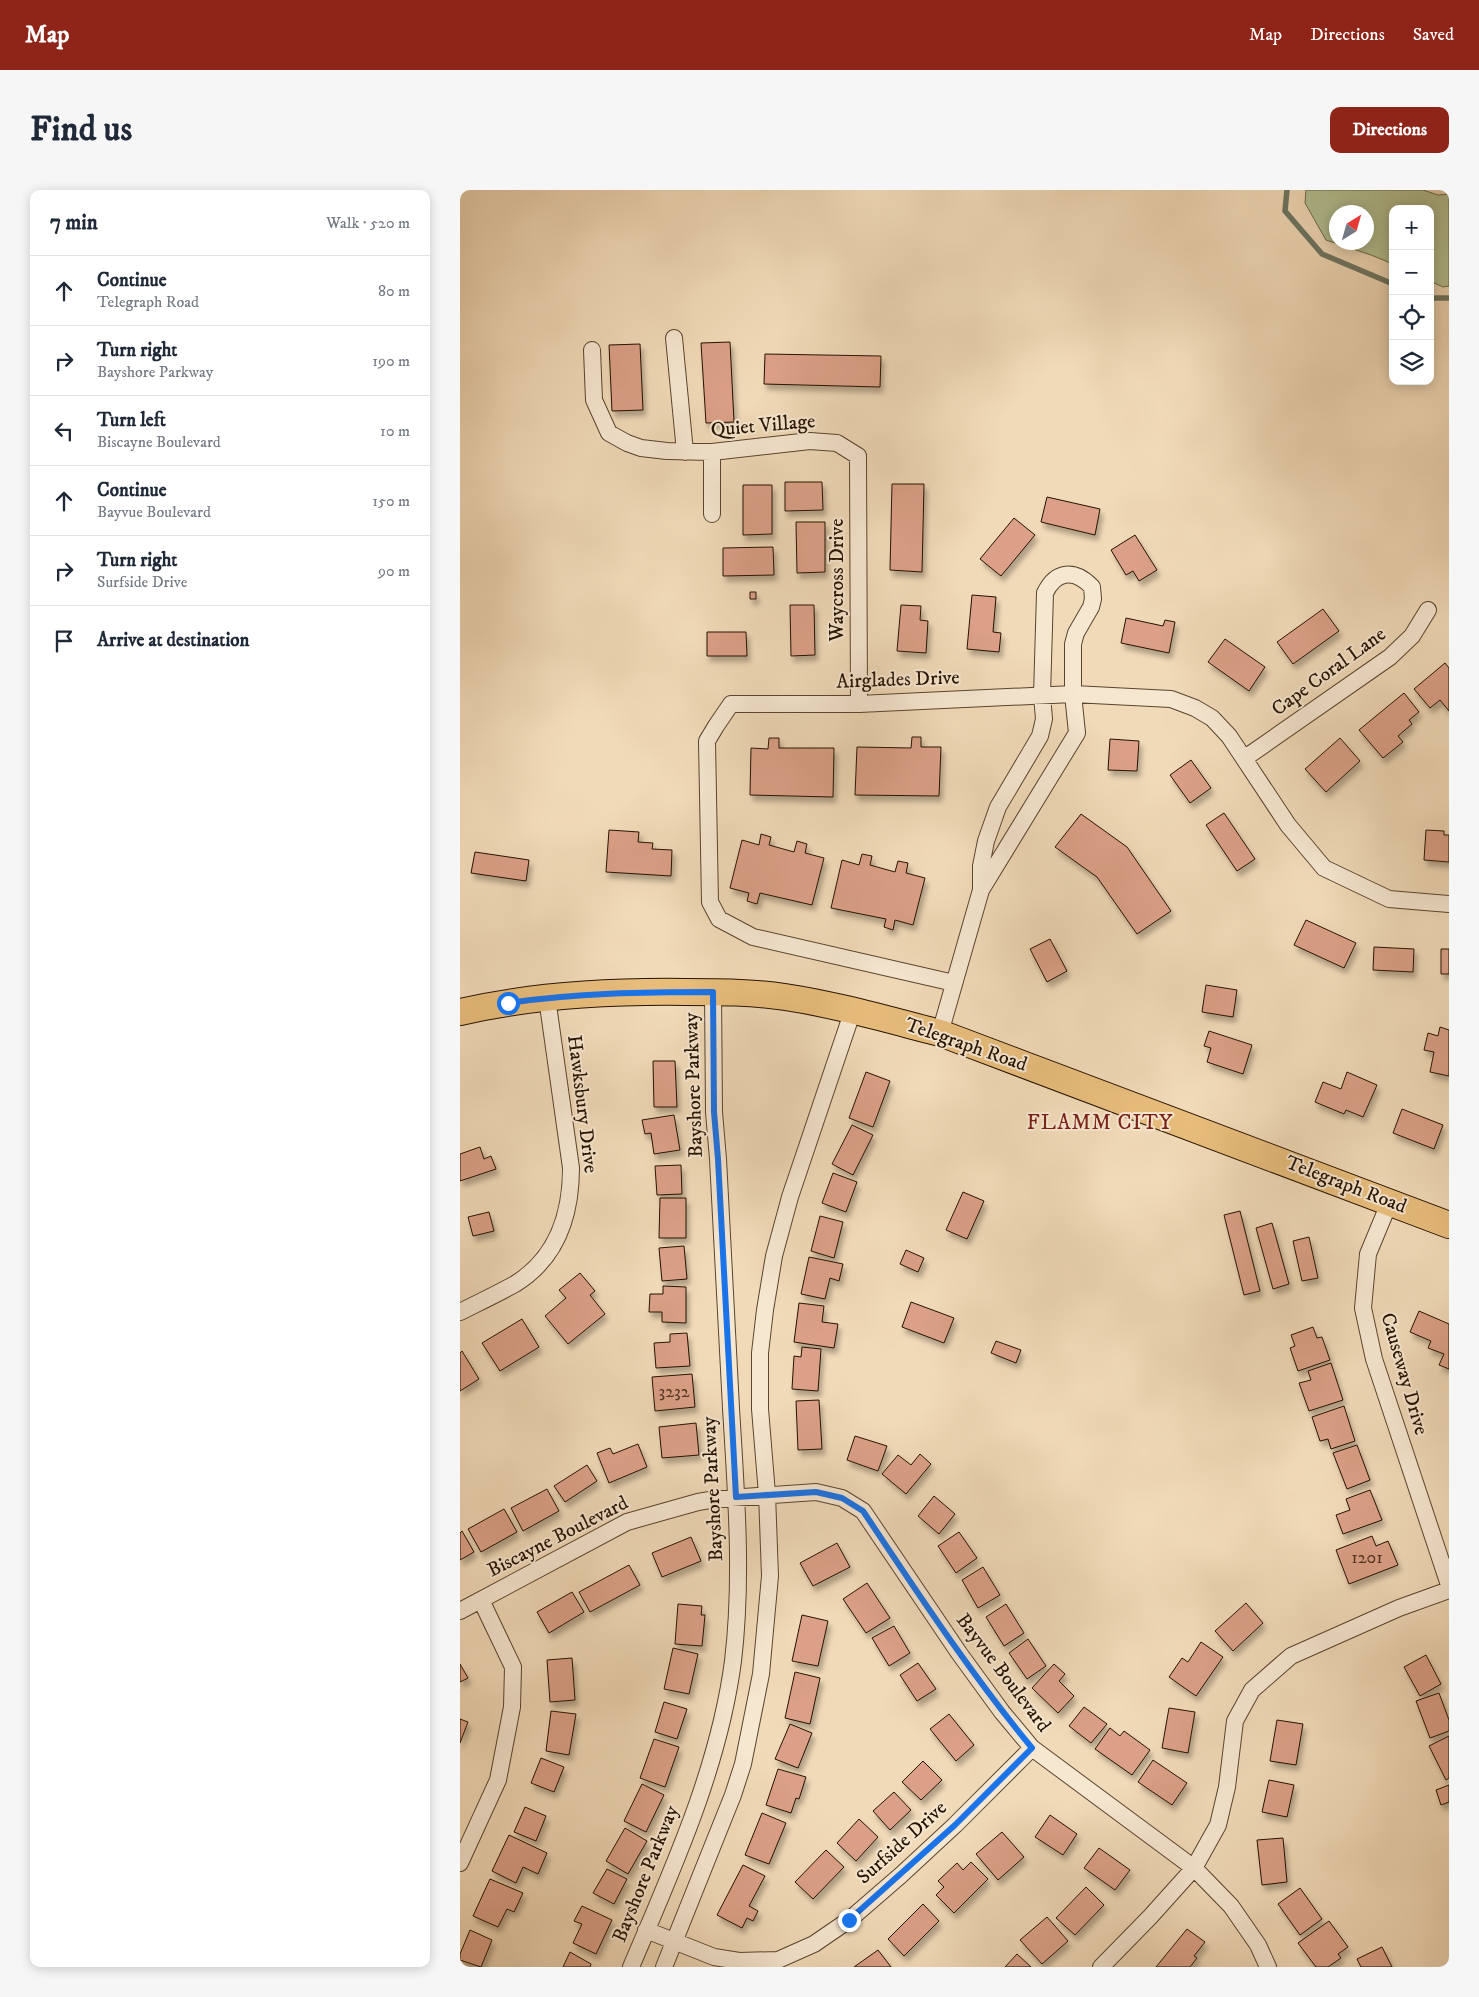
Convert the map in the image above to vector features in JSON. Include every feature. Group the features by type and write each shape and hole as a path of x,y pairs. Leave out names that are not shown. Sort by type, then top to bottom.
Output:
{"main road":[{"name":"Telegraph Road","path":"460,1012 547,998 636,992 713,992 783,997 853,1010 940,1034 1390,1201 1449,1225"}],"street":[{"path":"674,338 684,452"},
{"name":"Quiet Village","path":"592,350 594,400 609,433 627,443 641,448 667,451 712,452 810,441 837,443 858,456"},
{"path":"712,452 712,514"},
{"name":"Waycross Drive","path":"858,456 859,704"},
{"path":"940,1034 981,890 1077,733 1073,694 1073,644 1076,633 1086,619 1093,600 1092,587 1077,576 1068,574 1059,576 1049,584 1045,593 1042,695 1044,719 1040,736 998,807 986,841 981,866 981,890"},
{"name":"Cape Coral Lane","path":"1245,758 1390,657 1412,636 1428,610"},
{"name":"Airglades Drive","path":"954,983 753,937 719,919 710,902 707,742 731,704 859,704 1073,694 1171,699 1195,708 1212,718 1229,736 1288,825 1324,868 1389,899 1449,904"},
{"name":"Bayshore Parkway","path":"631,1967 695,1811 713,1757 724,1711 732,1662 739,1568 714,1112 713,992"},
{"name":"Hawksbury Drive","path":"460,1312 516,1283 534,1268 550,1250 561,1231 568,1211 571,1168 547,998"},
{"path":"664,1967 733,1795 743,1764 762,1674 770,1576 767,1494 760,1409 760,1352 768,1292 774,1256 790,1197 853,1010"},
{"name":"Causeway Drive","path":"1390,1201 1368,1254 1363,1308 1374,1359 1449,1585"},
{"name":"Bayvue Boulevard","path":"767,1494 816,1492 842,1498 863,1511 959,1653 1002,1712 1032,1748 1194,1868 1231,1906 1258,1945 1268,1967"},
{"name":"Biscayne Boulevard","path":"460,1611 627,1522 698,1502 767,1494"},
{"path":"1101,1967 1194,1868 1218,1825 1227,1787 1234,1721 1252,1690 1292,1656 1399,1608 1449,1590"},
{"path":"460,1863 498,1780 512,1707 513,1667 481,1600"},
{"name":"Surfside Drive","path":"646,1930 714,1957 740,1960 778,1960 814,1944 849,1920 900,1875 955,1825 1032,1748"}],"green space":[{"path":"1306,190 1423,190 1438,195 1449,194 1449,286 1443,287 1434,283 1434,205 1389,205 1389,262 1356,250 1374,250 1374,205 1329,205 1329,241 1326,240 1305,203"}],"building":[{"path":"730,342 734,422 706,423 701,343"},
{"path":"640,344 643,410 612,411 609,345"},
{"path":"765,354 881,356 880,387 764,384"},
{"path":"785,482 822,482 823,510 785,511"},
{"path":"892,484 924,484 922,572 890,570"},
{"path":"743,485 772,485 772,534 743,535"},
{"path":"1047,497 1100,509 1095,535 1041,522"},
{"path":"1014,518 1035,535 1001,576 980,559"},
{"path":"796,522 825,522 825,572 797,573"},
{"path":"1135,535 1157,570 1139,581 1133,571 1126,575 1111,550"},
{"path":"773,547 774,575 723,576 723,548"},
{"path":"750,592 756,592 756,599 750,599"},
{"path":"972,595 996,597 993,632 1001,633 999,652 967,649"},
{"path":"790,605 814,605 815,655 791,656"},
{"path":"901,605 921,606 920,620 928,621 926,653 897,651"},
{"path":"1323,609 1339,631 1293,664 1277,642"},
{"path":"1126,618 1163,626 1165,620 1175,622 1169,653 1121,643"},
{"path":"707,632 746,632 747,656 707,656"},
{"path":"1225,639 1265,667 1249,691 1208,662"},
{"path":"1445,663 1449,668 1449,711 1440,700 1430,708 1414,689"},
{"path":"1404,693 1419,712 1409,720 1412,724 1398,736 1403,742 1383,758 1359,730"},
{"path":"912,737 921,737 921,747 941,747 939,796 855,795 857,747 911,748"},
{"path":"769,738 779,738 779,748 834,748 833,797 750,795 751,748 768,749"},
{"path":"1340,738 1360,761 1326,792 1305,769"},
{"path":"1110,739 1139,741 1137,771 1108,770"},
{"path":"1191,760 1211,788 1190,803 1170,775"},
{"path":"1224,813 1255,859 1237,871 1206,825"},
{"path":"1081,814 1127,847 1171,911 1137,934 1097,877 1055,847"},
{"path":"609,830 639,832 638,842 653,843 652,849 672,850 671,876 606,872"},
{"path":"1426,830 1444,831 1444,835 1449,835 1449,862 1424,860"},
{"path":"761,834 771,837 769,845 794,852 797,841 807,844 805,853 824,858 812,905 760,893 757,904 747,901 749,893 730,888 742,840 759,845"},
{"path":"475,852 529,860 526,881 471,873"},
{"path":"862,854 872,856 870,865 895,872 898,861 908,863 906,873 925,878 913,925 895,920 893,930 884,927 886,919 831,908 842,860 859,865"},
{"path":"1306,920 1356,943 1344,968 1294,945"},
{"path":"1050,939 1067,971 1047,982 1030,949"},
{"path":"1374,947 1414,949 1413,972 1373,970"},
{"path":"1441,949 1449,949 1449,974 1441,974"},
{"path":"1206,985 1237,990 1233,1017 1202,1012"},
{"path":"1440,1027 1449,1030 1449,1076 1430,1072 1434,1052 1424,1050 1428,1033 1438,1036"},
{"path":"1209,1031 1252,1045 1243,1074 1207,1062 1211,1048 1204,1046"},
{"path":"653,1061 675,1061 677,1107 654,1107"},
{"path":"866,1072 890,1081 873,1127 849,1118"},
{"path":"1347,1072 1377,1085 1363,1117 1346,1110 1344,1114 1315,1102 1323,1082 1341,1089"},
{"path":"1402,1109 1443,1125 1434,1149 1393,1133"},
{"path":"674,1115 680,1150 654,1154 651,1133 645,1134 642,1120"},
{"path":"852,1125 873,1135 853,1175 832,1164"},
{"path":"480,1147 484,1159 491,1156 496,1169 460,1181 460,1154"},
{"path":"681,1165 682,1194 657,1195 655,1166"},
{"path":"833,1173 857,1182 846,1212 822,1203"},
{"path":"963,1192 984,1201 967,1239 946,1230"},
{"path":"660,1198 686,1198 686,1238 659,1238"},
{"path":"1240,1211 1260,1291 1244,1295 1224,1215"},
{"path":"489,1212 494,1231 473,1236 468,1217"},
{"path":"820,1216 843,1222 834,1258 811,1251"},
{"path":"1272,1223 1289,1284 1273,1289 1256,1228"},
{"path":"1309,1237 1318,1278 1302,1281 1293,1241"},
{"path":"684,1246 687,1279 662,1281 659,1248"},
{"path":"906,1250 924,1258 918,1272 900,1264"},
{"path":"809,1257 843,1264 839,1281 830,1278 825,1299 801,1294"},
{"path":"580,1273 595,1291 590,1295 605,1314 568,1344 545,1316 566,1298 559,1290"},
{"path":"663,1286 686,1287 686,1323 662,1322 662,1312 649,1312 650,1294 663,1294"},
{"path":"911,1302 954,1318 944,1343 902,1327"},
{"path":"799,1303 824,1306 822,1322 838,1324 834,1348 794,1342"},
{"path":"1419,1311 1449,1324 1449,1369 1439,1365 1444,1354 1428,1348 1431,1341 1410,1332"},
{"path":"522,1319 539,1347 500,1371 482,1343"},
{"path":"1313,1327 1317,1338 1322,1337 1330,1360 1298,1371 1290,1348 1295,1346 1291,1335"},
{"path":"687,1333 690,1366 656,1368 654,1343 670,1342 670,1334"},
{"path":"996,1341 1021,1350 1016,1363 991,1353"},
{"path":"802,1347 821,1349 818,1391 792,1389 794,1356 801,1357"},
{"path":"462,1351 479,1379 460,1391 460,1353"},
{"path":"1331,1363 1343,1400 1309,1411 1299,1383 1311,1380 1308,1371"},
{"path":"692,1374 695,1407 655,1411 652,1377"},
{"path":"819,1400 822,1449 798,1450 796,1401"},
{"path":"1344,1406 1355,1441 1331,1449 1328,1439 1320,1441 1312,1417"},
{"path":"696,1423 699,1455 662,1458 659,1427"},
{"path":"855,1436 887,1446 878,1471 847,1460"},
{"path":"638,1444 647,1467 609,1483 597,1453 610,1448 613,1454"},
{"path":"1357,1445 1370,1480 1347,1489 1333,1453"},
{"path":"920,1454 931,1464 906,1494 882,1474 898,1455 911,1465"},
{"path":"587,1465 597,1481 565,1502 554,1486"},
{"path":"547,1489 559,1511 523,1531 511,1508"},
{"path":"1370,1490 1382,1520 1343,1534 1336,1515 1350,1510 1346,1499"},
{"path":"934,1496 955,1514 939,1534 918,1516"},
{"path":"504,1509 517,1532 481,1552 468,1529"},
{"path":"462,1531 474,1552 460,1560 460,1533"},
{"path":"959,1532 977,1558 956,1573 938,1546"},
{"path":"1372,1536 1376,1546 1388,1541 1398,1565 1349,1584 1336,1550"},
{"path":"691,1537 701,1561 662,1577 652,1553"},
{"path":"837,1543 850,1567 813,1586 800,1563"},
{"path":"629,1565 640,1585 590,1612 579,1592"},
{"path":"983,1567 1000,1595 978,1608 962,1580"},
{"path":"867,1583 890,1618 866,1633 843,1599"},
{"path":"572,1592 584,1612 549,1633 537,1612"},
{"path":"1246,1603 1263,1623 1233,1651 1215,1631"},
{"path":"678,1604 702,1606 701,1615 705,1615 702,1646 675,1644"},
{"path":"1006,1604 1024,1633 1004,1646 986,1617"},
{"path":"802,1615 828,1621 818,1666 792,1661"},
{"path":"894,1626 910,1653 889,1666 872,1638"},
{"path":"1028,1639 1046,1666 1027,1679 1009,1653"},
{"path":"1201,1642 1223,1657 1196,1696 1169,1677 1182,1658 1188,1662"},
{"path":"673,1648 698,1654 689,1694 664,1689"},
{"path":"1426,1655 1441,1684 1420,1696 1404,1667"},
{"path":"572,1658 575,1700 550,1702 547,1660"},
{"path":"918,1663 936,1689 917,1701 900,1675"},
{"path":"460,1664 468,1678 460,1682"},
{"path":"1054,1664 1065,1674 1059,1681 1074,1696 1058,1713 1032,1688"},
{"path":"795,1672 820,1678 810,1724 785,1718"},
{"path":"1439,1693 1449,1720 1449,1731 1430,1738 1416,1701"},
{"path":"664,1702 687,1709 677,1739 655,1732"},
{"path":"1084,1707 1107,1724 1091,1743 1069,1726"},
{"path":"1169,1708 1195,1712 1188,1753 1162,1748"},
{"path":"551,1711 576,1714 569,1755 546,1751"},
{"path":"949,1714 974,1745 956,1761 930,1729"},
{"path":"460,1719 468,1722 460,1743"},
{"path":"1277,1720 1303,1724 1296,1765 1270,1761"},
{"path":"790,1724 812,1733 798,1768 775,1759"},
{"path":"1110,1728 1120,1736 1124,1731 1150,1750 1132,1775 1095,1749"},
{"path":"1449,1736 1449,1778 1446,1780 1429,1746"},
{"path":"654,1739 679,1747 665,1787 640,1778"},
{"path":"541,1758 564,1767 554,1792 531,1783"},
{"path":"1153,1760 1187,1783 1172,1805 1138,1782"},
{"path":"923,1761 942,1780 921,1800 902,1782"},
{"path":"778,1769 806,1777 799,1799 796,1798 791,1813 766,1805"},
{"path":"1269,1780 1294,1785 1287,1817 1262,1812"},
{"path":"642,1784 664,1795 646,1832 624,1821"},
{"path":"1449,1785 1449,1802 1441,1805 1436,1790"},
{"path":"894,1792 911,1810 890,1830 873,1811"},
{"path":"525,1807 546,1816 536,1841 514,1832"},
{"path":"762,1813 786,1823 769,1864 745,1855"},
{"path":"1050,1815 1077,1834 1063,1855 1035,1837"},
{"path":"859,1819 878,1837 856,1861 837,1843"},
{"path":"625,1828 647,1841 628,1874 606,1861"},
{"path":"1002,1832 1024,1857 998,1880 976,1854"},
{"path":"509,1835 547,1853 538,1874 523,1867 516,1883 492,1871"},
{"path":"1283,1838 1287,1882 1262,1885 1257,1840"},
{"path":"1099,1848 1130,1870 1115,1890 1084,1868"},
{"path":"826,1850 844,1867 813,1899 795,1882"},
{"path":"971,1862 988,1879 954,1913 936,1895 944,1887 938,1881 957,1863 963,1870"},
{"path":"743,1865 765,1876 749,1906 758,1911 753,1921 747,1918 742,1928 717,1915"},
{"path":"607,1869 627,1879 614,1904 593,1893"},
{"path":"490,1879 523,1893 514,1912 507,1909 498,1927 473,1916"},
{"path":"1086,1887 1104,1905 1075,1935 1056,1918"},
{"path":"1300,1888 1322,1919 1300,1935 1278,1904"},
{"path":"923,1904 939,1921 904,1956 888,1939"},
{"path":"582,1906 612,1920 596,1954 573,1943 582,1924 574,1921"},
{"path":"1047,1917 1068,1941 1042,1964 1020,1940"},
{"path":"1329,1921 1348,1947 1338,1954 1341,1958 1328,1967 1316,1967 1298,1943"},
{"path":"1187,1929 1205,1942 1194,1956 1197,1958 1190,1967 1156,1967"},
{"path":"470,1930 492,1940 481,1967 460,1960 460,1954"},
{"path":"1382,1947 1392,1967 1361,1967 1357,1959"},
{"path":"878,1950 891,1967 854,1967"},
{"path":"570,1952 591,1964 590,1967 563,1967"},
{"path":"1017,1954 1031,1967 1005,1967"}],"waterway":[{"path":"1287,190 1285,211 1322,254 1389,282"},
{"path":"1434,298 1449,298"}],"district":[{"name":"FLAMM CITY","path":"1100,1123"}],"route":[{"path":"508,1003 590,994 713,992 714,1112 736,1497 816,1492 842,1498 863,1511 959,1653 1002,1712 1032,1748 955,1825 849,1920"}]}
